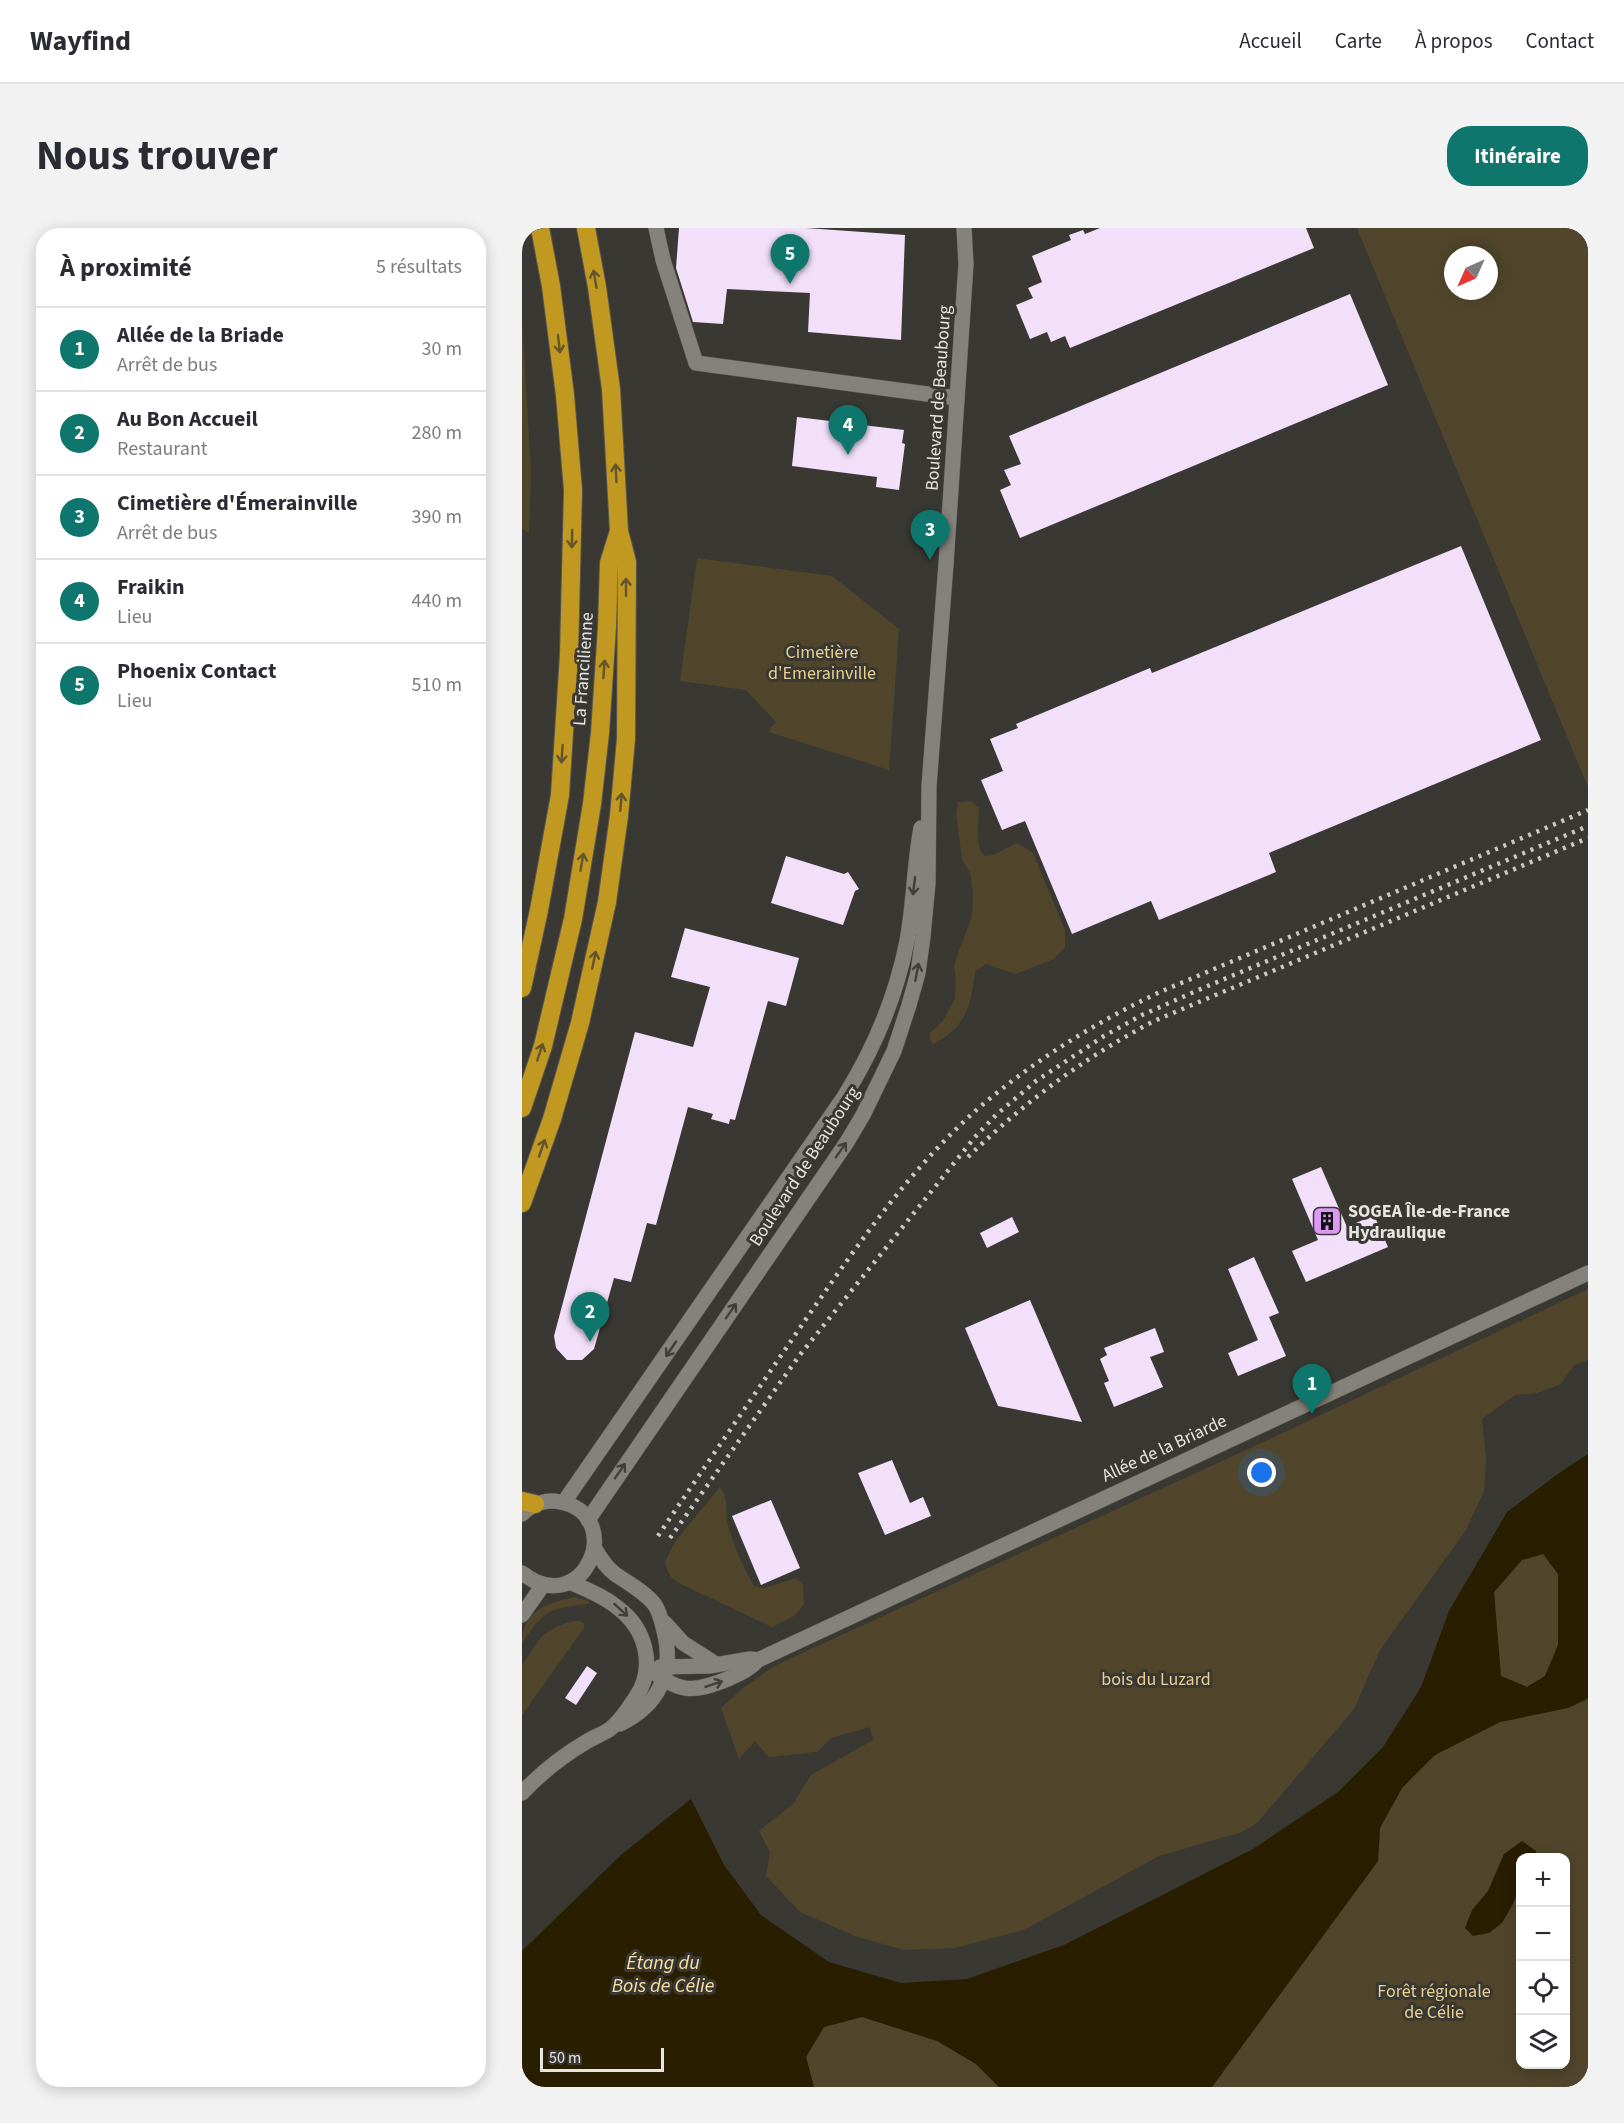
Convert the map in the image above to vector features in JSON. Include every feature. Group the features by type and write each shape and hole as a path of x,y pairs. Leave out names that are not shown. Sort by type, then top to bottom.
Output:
{"highway":[{"name":"La Francilienne","path":"522,988 560,795 570,632 573,490 563,374 551,286 540,228"},
{"name":"La Francilienne","path":"522,1108 543,1046 573,919 592,804 606,650 609,562 619,531 610,389 597,287 586,228"},
{"path":"522,1203 552,1119 580,1023 607,902 618,827 626,739 627,562 619,531"}],"main road":[{"path":"656,228 663,260 696,363 957,398"},
{"name":"Boulevard de Beaubourg","path":"588,1520 847,1142 885,1072 909,1005 918,973 928,882 929,786 966,264 964,228"},
{"name":"Boulevard de Beaubourg","path":"564,1502 844,1097 875,1043 896,985 908,939 919,840 929,786"},
{"name":"Allée de la Briarde","path":"666,1675 716,1664 758,1660 1588,1273"},
{"path":"522,1573 543,1585 552,1586 570,1582 582,1574 590,1563 595,1549 595,1539 588,1520 582,1512 564,1502 554,1500 526,1506"},
{"path":"522,1793 543,1771 557,1761 587,1741 633,1718 648,1706 658,1694 666,1675 667,1642 661,1618 654,1604 614,1573 602,1561 595,1549"},
{"path":"570,1582 599,1595 626,1615 646,1647 648,1667 642,1689 612,1728"},
{"path":"522,1615 543,1585"},
{"path":"661,1618 683,1643 716,1664"},
{"name":"Allée de la Briarde","path":"666,1675 687,1688 705,1687 751,1668 758,1660"},
{"path":"648,1667 666,1675"}],"green space":[{"path":"1357,228 1588,228 1588,787"},
{"path":"522,318 531,472 529,533 522,528"},
{"name":"Cimetière d'Emerainville","path":"697,558 832,576 899,629 889,770 769,732 776,722 746,690 680,681"},
{"path":"971,801 979,808 978,840 985,856 993,855 1017,843 1033,853 1065,930 1065,947 1054,959 1016,974 986,964 975,971 972,994 965,1014 953,1030 933,1044 930,1040 930,1033 942,1022 955,999 954,965 972,916 973,892 970,873 962,859 956,814 958,802"},
{"name":"bois du Luzard","path":"1588,1289 1588,1360 1574,1365 1561,1384 1537,1393 1515,1395 1482,1419 1486,1457 1484,1491 1466,1530 1380,1650 1354,1709 1257,1823 1242,1832 1159,1856 1024,1930 955,1948 904,1950 855,1936 800,1912 766,1876 770,1852 759,1831 793,1804 811,1775 873,1740 870,1727 831,1738 817,1752 769,1757 755,1741 739,1759 721,1708 743,1688 776,1665 1270,1439"},
{"path":"720,1487 725,1499 731,1534 754,1586 764,1588 796,1578 803,1585 804,1605 794,1616 772,1627 683,1585 668,1571 665,1562 674,1543"},
{"path":"1544,1554 1558,1574 1558,1645 1545,1676 1527,1687 1501,1676 1494,1592 1522,1560"},
{"path":"574,1597 589,1601 588,1604 564,1607 549,1613 537,1623 522,1643 526,1623 531,1616 554,1602"},
{"path":"581,1621 584,1628 522,1715 522,1665 542,1636 558,1626"},
{"name":"Forêt régionale de Célie","path":"1588,1700 1588,2087 1212,2087 1378,1861 1380,1828 1402,1788 1435,1755 1500,1722 1568,1708"},
{"path":"862,2017 938,2041 976,2064 999,2087 814,2087 806,2057 824,2027"}],"water":[{"name":"Étang du Bois de Célie","path":"1588,1454 1588,1698 1568,1708 1500,1722 1435,1755 1402,1788 1380,1828 1378,1861 1212,2087 999,2087 976,2064 937,2041 862,2017 824,2027 806,2057 814,2087 522,2087 522,1951 621,1855 691,1799 724,1865 761,1915 829,1962 901,1983 967,1979 1064,1945 1253,1849 1338,1792 1383,1747 1421,1687 1449,1611 1507,1512","holes":["1543,1554 1558,1574 1558,1645 1545,1676 1527,1687 1501,1676 1494,1592 1522,1560"]},
{"path":"1522,1841 1536,1851 1536,1853 1516,1853 1516,1897 1502,1923 1489,1933 1473,1936 1465,1928 1472,1910 1488,1891 1504,1854"}],"building":[{"path":"679,228 806,228 905,235 901,340 808,332 810,293 727,289 723,324 693,322 676,268"},
{"path":"1100,228 1306,228 1314,248 1070,348 1065,336 1051,342 1047,332 1030,339 1016,305 1033,298 1028,288 1042,282 1032,256 1071,240 1069,235 1083,230 1085,234"},
{"path":"1350,294 1388,385 1020,538 1000,490 1011,485 1004,470 1021,464 1009,436"},
{"path":"797,417 904,430 902,443 905,444 899,490 876,487 877,477 792,466"},
{"path":"1461,546 1541,740 1269,853 1276,872 1159,920 1151,901 1072,934 1025,821 1002,830 981,780 1003,771 990,739 1018,728 1016,724 1150,668 1152,673"},
{"path":"786,856 844,874 848,872 859,889 855,891 843,925 771,903"},
{"path":"685,928 799,958 786,1006 768,1001 735,1120 730,1119 729,1124 711,1119 713,1114 688,1107 656,1225 647,1223 631,1282 614,1278 594,1349 582,1360 567,1360 556,1348 554,1336 635,1032 693,1047 710,987 671,977"},
{"name":"SOGEA Île-de-France Hydraulique","path":"1321,1167 1347,1227 1374,1215 1388,1247 1306,1282 1292,1251 1318,1240 1292,1179"},
{"path":"1012,1217 1019,1232 987,1248 980,1233"},
{"path":"1254,1257 1279,1313 1269,1317 1286,1356 1238,1376 1228,1353 1258,1340 1228,1269"},
{"path":"1030,1300 1082,1422 998,1406 965,1328"},
{"path":"1155,1328 1164,1352 1150,1357 1163,1387 1114,1407 1104,1383 1109,1381 1100,1359 1107,1355 1104,1348"},
{"path":"892,1460 910,1503 923,1497 931,1516 885,1535 858,1473"},
{"path":"771,1500 800,1568 761,1585 732,1516"},
{"path":"587,1666 597,1673 576,1705 565,1698"}],"railway":[{"path":"658,1536 806,1319 887,1207 932,1154 981,1106 1002,1089 1067,1043 1160,992 1588,810"},
{"path":"670,1538 799,1356 975,1137 996,1115 1036,1081 1104,1036 1142,1015 1588,826"},
{"path":"968,1157 1011,1117 1056,1082 1103,1050 1154,1021 1588,838"}],"place":[{"name":"Phoenix Contact","path":"790,284"},
{"name":"Fraikin","path":"848,455"},
{"name":"Cimetière d'Émerainville","path":"930,560"},
{"name":"SOGEA Île-de-France Hydraulique","path":"1327,1221"},
{"name":"Au Bon Accueil","path":"590,1342"},
{"name":"Allée de la Briade","path":"1312,1414"}]}
